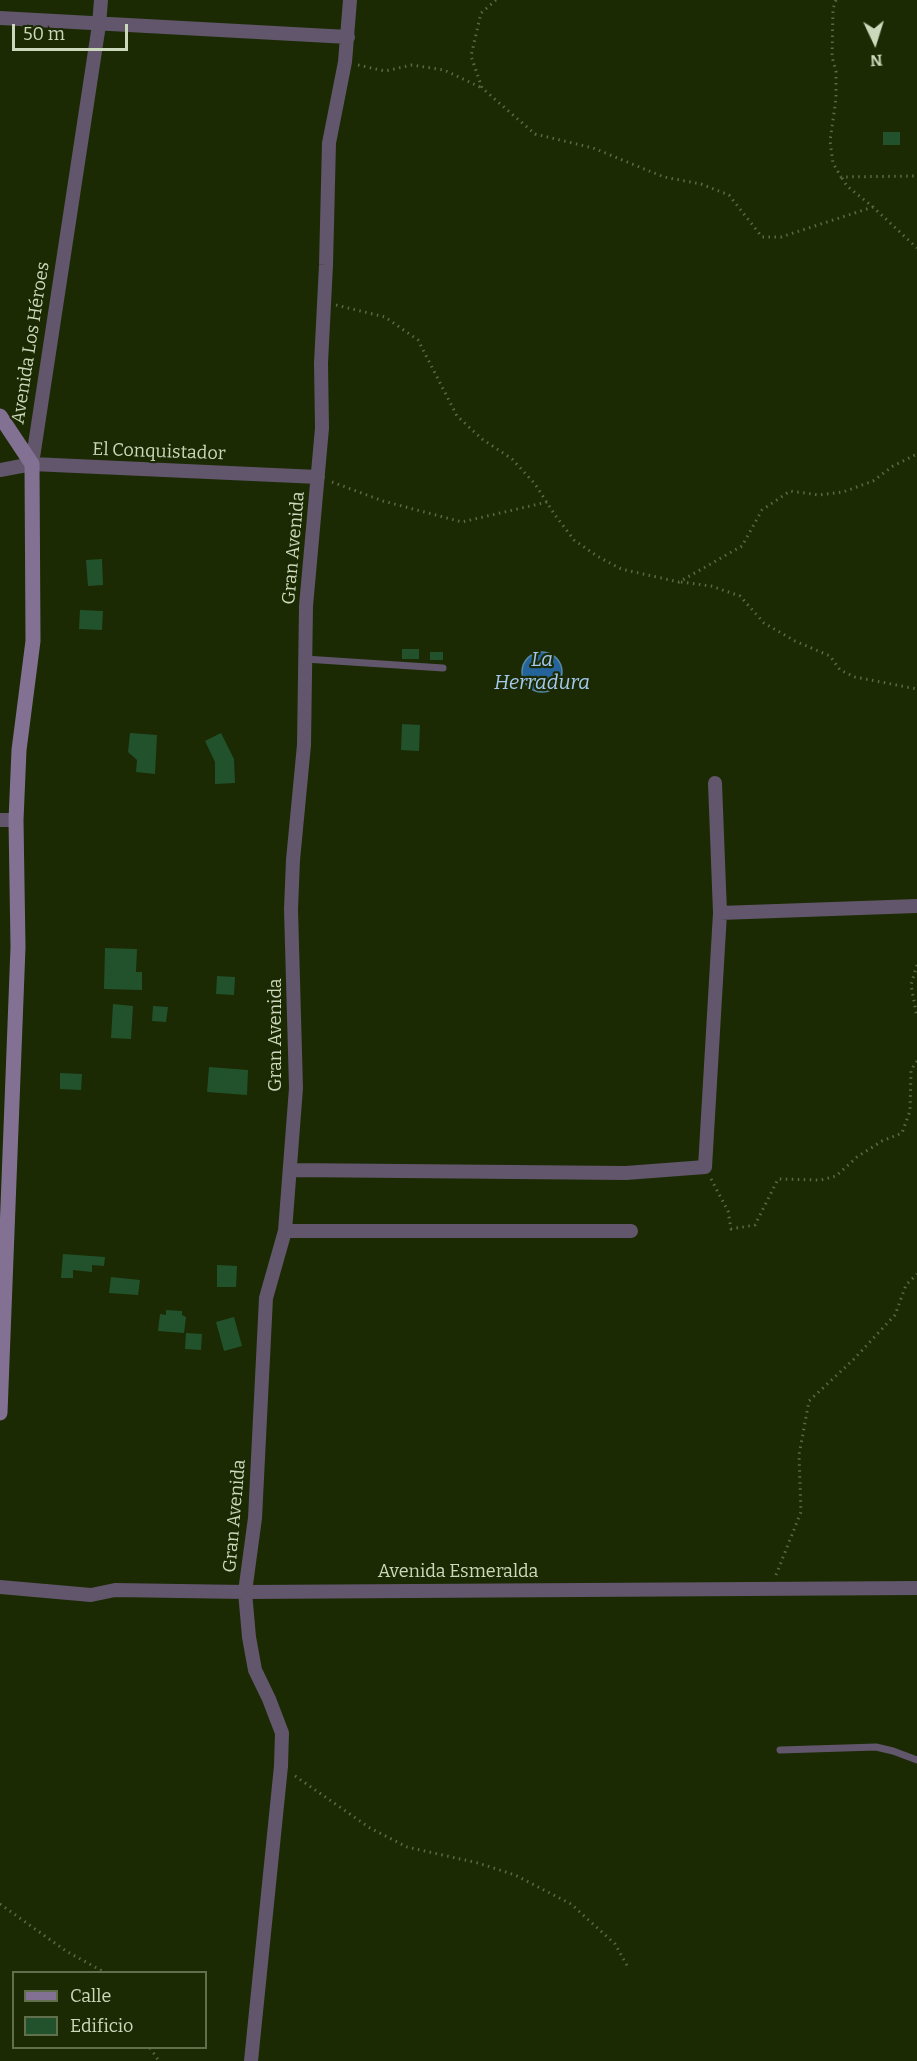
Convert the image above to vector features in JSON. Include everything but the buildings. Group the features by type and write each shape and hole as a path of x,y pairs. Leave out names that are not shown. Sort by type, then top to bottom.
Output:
{"street":[{"name":"Avenida Los Héroes","path":"0,1413 4,1184 18,947 8,820 33,641 32,464 101,0"},
{"name":"Gran Avenida","path":"251,2061 281,1766 282,1733 255,1670 245,1592 255,1518 266,1298 285,1231 296,1088 291,909 293,860 304,746 306,606 322,428 321,363 329,143 345,62 350,0"},
{"path":"0,18 348,37"},
{"path":"0,416 32,464"},
{"name":"El Conquistador","path":"0,470 32,464 318,477"},
{"path":"290,1170 626,1173 705,1167 720,913 715,783"},
{"path":"720,913 917,906"},
{"path":"285,1231 631,1231"},
{"name":"Avenida Esmeralda","path":"0,1587 91,1594 115,1590 245,1592 917,1588"}],"lane":[{"path":"305,659 443,668"},
{"path":"780,1750 876,1747 917,1760"}],"path":[{"path":"482,88 471,56 481,13 496,0"},
{"path":"836,0 833,9 832,57 836,71 836,99 830,141 833,163 848,186 917,248"},
{"path":"345,62 385,71 412,65 444,70 482,88 535,134 593,148 664,177 701,184 729,195 762,237 781,237 873,207"},
{"path":"841,177 917,176"},
{"path":"324,302 385,317 418,340 457,416 482,439 512,459 535,484 574,540 597,556 621,568 679,582 711,586 740,596 764,623 795,641 830,656 840,670 855,677 917,689"},
{"path":"679,582 742,546 762,510 790,491 819,495 843,492 873,481 893,466 917,454"},
{"path":"318,477 383,501 462,522 547,502"},
{"path":"917,965 911,985 917,1017"},
{"path":"705,1167 728,1211 731,1229 755,1225 778,1179 821,1180 836,1176 857,1157 882,1141 902,1133 910,1111 911,1070 917,1061"},
{"path":"778,1588 775,1577 801,1512 799,1455 809,1401 854,1359 895,1315 906,1285 917,1274"},
{"path":"281,1766 370,1828 407,1847 478,1863 515,1875 572,1904 615,1944 628,1970"},
{"path":"0,1905 66,1951 102,1971"}],"water":[{"name":"La Herradura","path":"542,652 550,653 556,658 561,664 561,680 556,686 550,691 542,692 534,691 528,686 523,680 522,672 523,664 528,658 534,653"}]}
